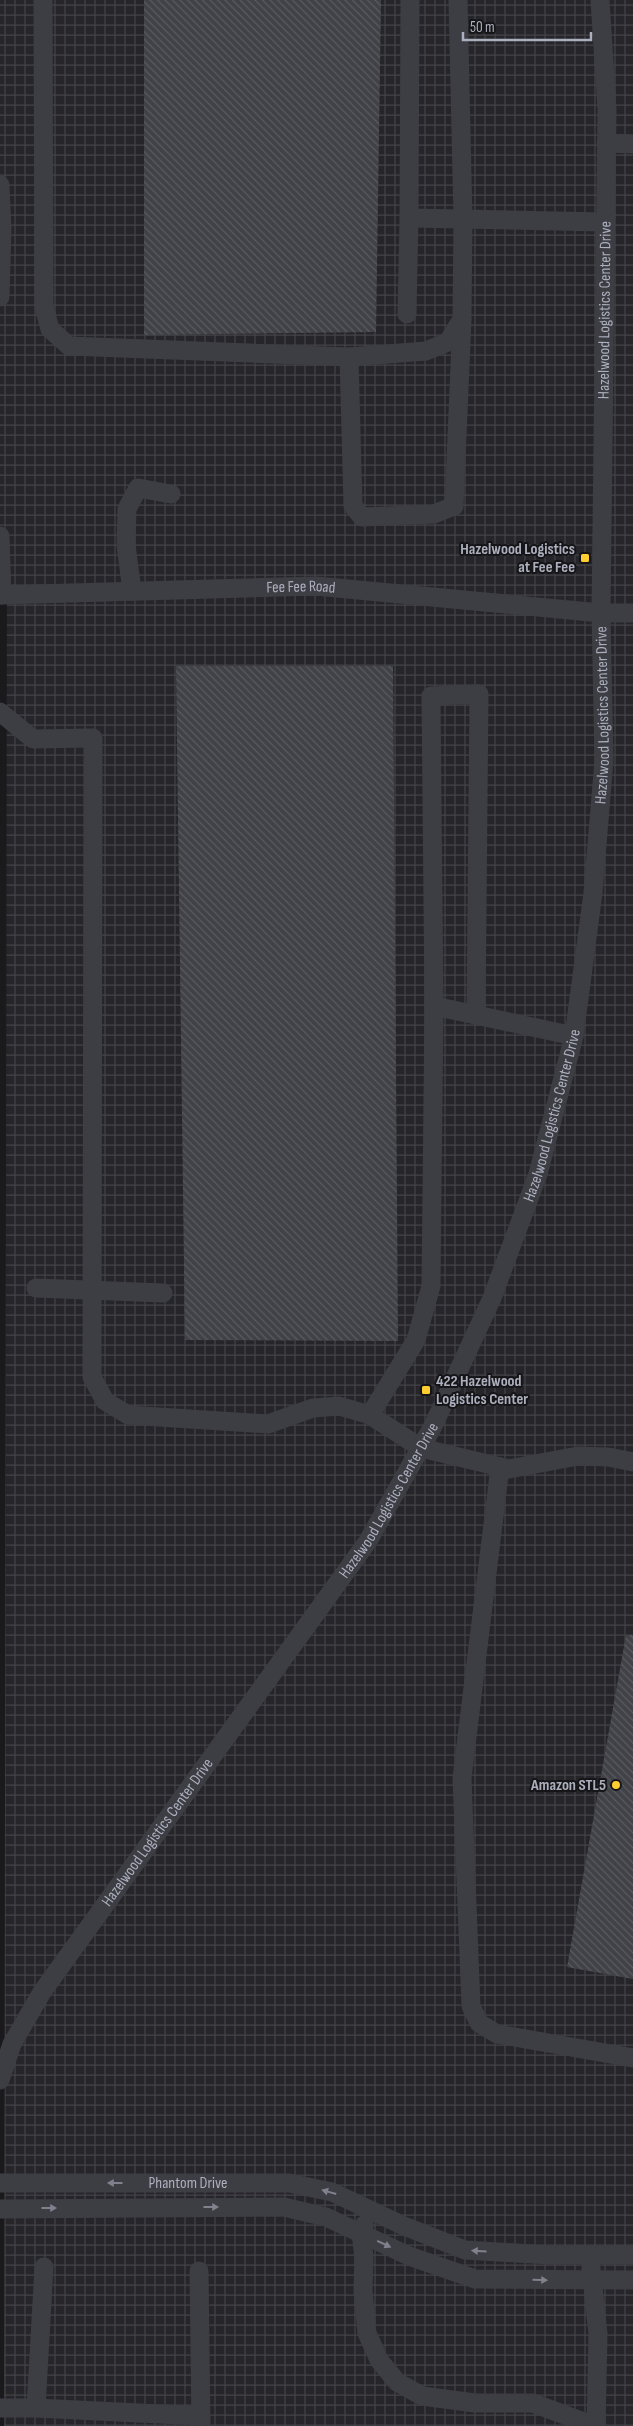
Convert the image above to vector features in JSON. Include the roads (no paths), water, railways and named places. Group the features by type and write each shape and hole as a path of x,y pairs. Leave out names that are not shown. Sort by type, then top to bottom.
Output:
{"street":[{"path":"43,0 44,307 50,329 69,346 349,357 426,351 448,342 462,318"},
{"path":"407,314 410,0"},
{"path":"349,357 352,506 362,517 434,514 454,506 462,318 463,219 458,0"},
{"name":"Hazelwood Logistics Center Drive","path":"0,2080 12,2044 42,1992 368,1541 434,1426 498,1280 538,1174 574,1036 593,892 604,760 601,613 604,222 607,109 600,0"},
{"path":"606,143 633,144"},
{"path":"0,185 0,297"},
{"path":"409,218 604,222"},
{"path":"132,591 126,545 127,509 138,488 171,494"},
{"path":"0,536 1,595"},
{"name":"Fee Fee Road","path":"1,595 316,586 601,613 633,613"},
{"path":"370,1415 416,1340 431,1286 434,1006 431,696 479,694 476,1015"},
{"path":"0,712 33,739 94,738 92,1377 105,1401 128,1415 268,1424 313,1408 339,1406 370,1415 421,1448 509,1469 578,1456 608,1457 633,1462"},
{"path":"434,1006 574,1036"},
{"path":"36,1288 163,1293"},
{"path":"500,1467 462,1778 471,2006 479,2023 497,2034 633,2058"},
{"name":"Phantom Drive","path":"0,2183 288,2183 332,2192 465,2250 633,2255"},
{"name":"Phantom Drive","path":"0,2209 284,2207 326,2217 409,2256 474,2279 633,2280"},
{"path":"370,2210 361,2233 364,2257 362,2291 367,2333 379,2360 397,2382 422,2396 475,2404 533,2404 595,2426 598,2334 590,2255"},
{"path":"36,2408 44,2267"},
{"path":"0,2408 36,2408 201,2421 199,2271"}],"place":[{"name":"Hazelwood Logistics at Fee Fee","path":"585,558"},
{"name":"422 Hazelwood Logistics Center","path":"426,1390"},
{"name":"Amazon STL5","path":"616,1785"}]}
